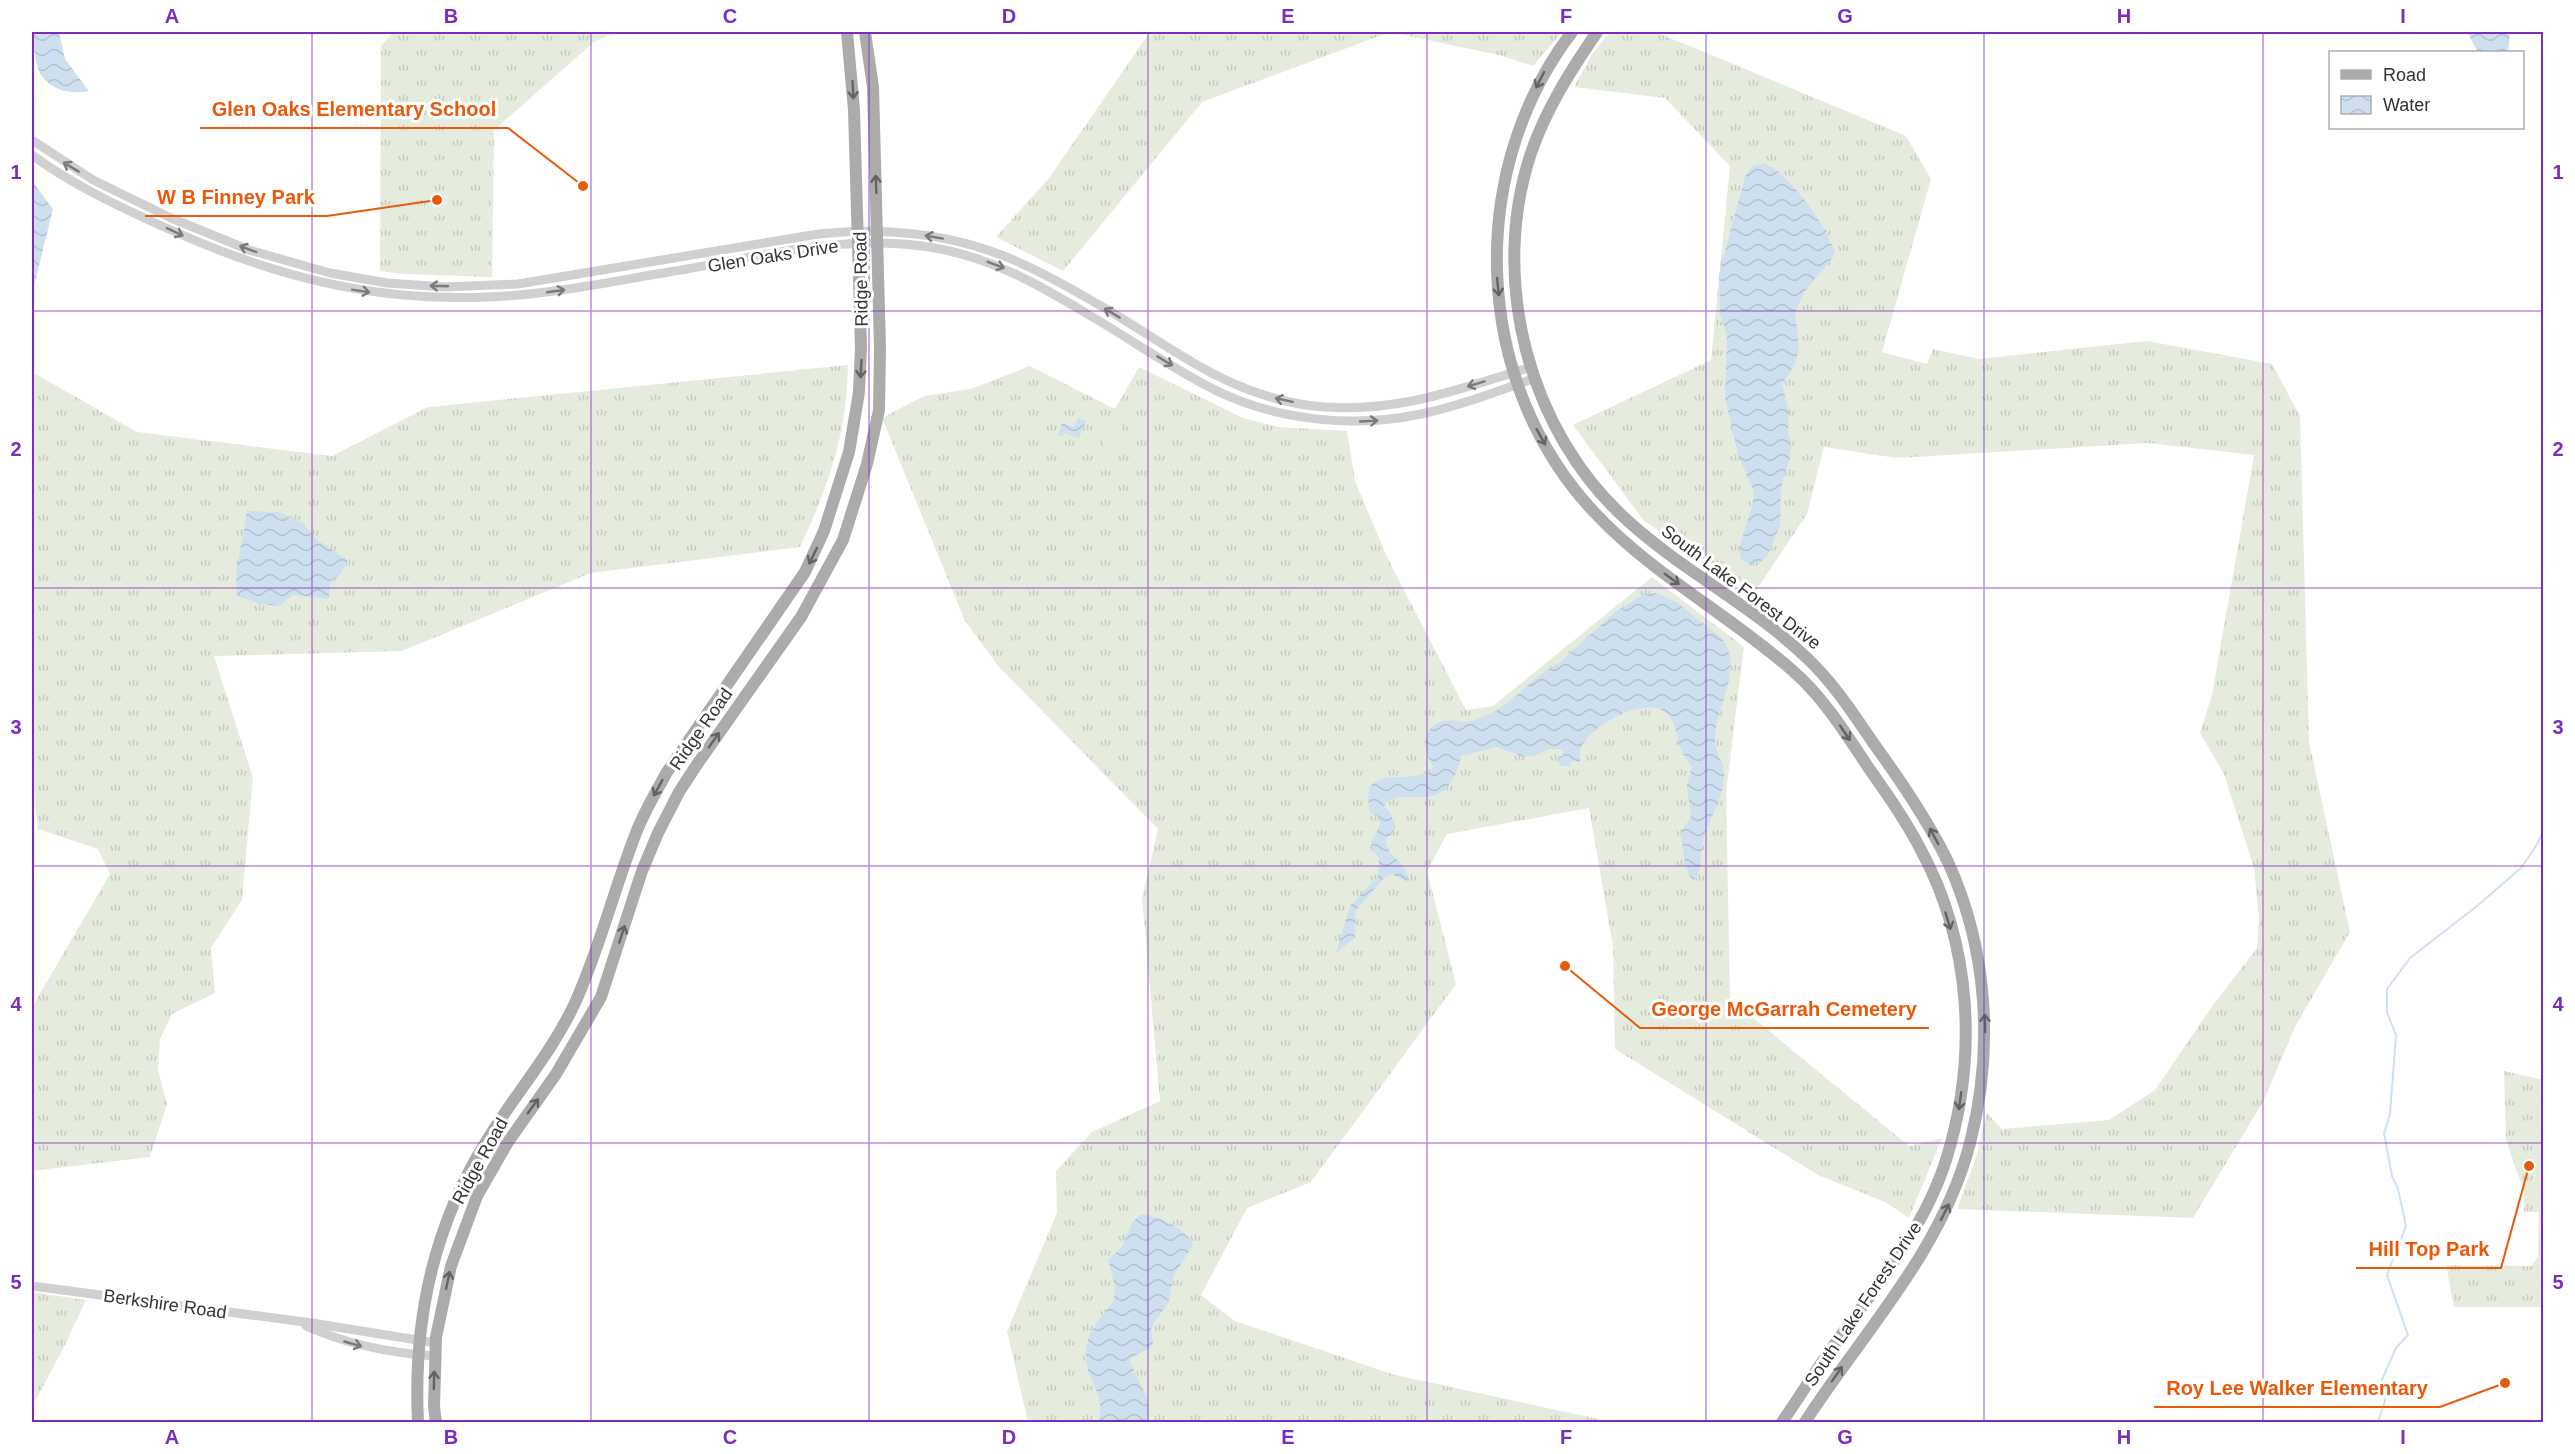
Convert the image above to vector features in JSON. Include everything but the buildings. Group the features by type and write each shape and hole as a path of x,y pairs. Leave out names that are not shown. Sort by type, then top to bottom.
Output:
{"main road":[{"name":"Ridge Road","path":"417,1422 417,1355 426,1289 453,1205 470,1167 545,1055 570,1013 590,967 644,814 667,772 795,587 817,547 849,452 860,392 861,347 854,110 847,32"},
{"name":"Ridge Road","path":"436,1422 435,1349 452,1266 477,1196 508,1142 556,1074 601,997 642,871 679,792 801,617 843,540 867,464 879,410 880,348 873,87 865,32"},
{"name":"South Lake Forest Drive","path":"1572,32 1556,52 1538,84 1516,137 1504,182 1498,229 1496,273 1504,334 1522,401 1554,460 1594,512 1635,551 1758,641 1793,670 1828,710 1900,814 1922,852 1941,897 1955,944 1966,1001 1965,1048 1958,1112 1940,1178 1901,1251 1782,1422"},
{"name":"South Lake Forest Drive","path":"1597,32 1569,73 1547,115 1530,156 1519,207 1513,243 1515,282 1523,333 1533,373 1554,425 1568,449 1612,506 1645,535 1798,650 1830,683 1925,819 1955,880 1972,934 1982,988 1984,1046 1976,1118 1957,1185 1948,1207 1917,1263 1805,1422"},
{"path":"861,347 880,348"}],"street":[{"name":"Glen Oaks Drive","path":"32,140 93,180 171,218 249,250 297,265 387,283 445,287 518,284 790,238 878,237 973,257 1041,280 1107,310 1216,377 1253,392 1300,403 1358,408 1390,407 1533,373"},
{"name":"Glen Oaks Drive","path":"32,155 90,192 224,253 296,277 396,296 487,297 550,292 813,247 858,237"},
{"name":"Berkshire Road","path":"33,1286 299,1322 418,1341 435,1349"},
{"name":"Berkshire Road","path":"299,1322 336,1339 367,1348 417,1355 435,1349"}],"green space":[{"path":"393,32 616,32 594,42 494,130 492,277 380,271 381,46"},
{"path":"1150,32 1390,32 1202,102 1063,271 996,237 1049,178"},
{"path":"1390,32 1562,32 1533,66 1499,55"},
{"path":"1610,32 1656,32 1906,136 1931,179 1882,352 1927,364 1933,349 1979,359 2147,341 2272,364 2300,416 2309,742 2350,932 2295,1027 2264,1100 2193,1218 1957,1209 1975,1161 1987,1113 2002,1129 2109,1120 2155,1090 2213,1005 2257,948 2259,919 2254,868 2224,774 2200,733 2212,695 2254,455 2148,443 1897,458 1824,447 1807,514 1755,592 1644,521 1573,425 1711,360 1730,166 1665,98 1574,87 1593,53"},
{"path":"848,365 840,437 820,502 800,547 591,573 402,651 214,656 253,778 242,900 211,948 215,993 172,1014 160,1039 158,1070 167,1104 150,1157 32,1171 32,1007 110,874 98,849 38,829 32,774 32,372 137,432 332,456 428,407"},
{"path":"1030,366 1115,409 1139,367 1243,418 1278,427 1347,431 1355,481 1388,559 1466,710 1493,706 1652,577 1744,647 1726,793 1730,999 1909,1146 1942,1138 1909,1218 1885,1202 1818,1175 1615,1049 1613,946 1589,808 1447,834 1427,871 1456,984 1311,1182 1247,1208 1201,1295 1235,1321 1395,1375 1612,1422 1028,1422 1007,1331 1057,1213 1056,1171 1092,1132 1160,1101 1142,898 1158,829 999,667 965,621 882,418 924,396 971,389"},
{"path":"1111,421 1123,426 1115,448 1103,444"},
{"path":"2504,1071 2543,1080 2543,1307 2454,1307 2446,1265 2532,1266 2538,1256 2539,1212 2524,1212 2524,1192 2506,1140"},
{"path":"32,1292 86,1300 32,1407"}],"water":[{"path":"33,32 59,32 65,59 89,91 60,90 48,83 39,71 36,62"},
{"path":"2467,32 2510,32 2508,51 2477,51"},
{"path":"1764,163 1784,177 1805,201 1830,240 1834,256 1805,291 1795,312 1799,346 1795,365 1782,384 1789,412 1788,432 1791,447 1781,487 1780,525 1768,555 1759,563 1749,564 1741,559 1739,548 1753,503 1754,492 1738,454 1725,398 1727,335 1720,314 1719,274 1745,177 1752,166"},
{"path":"32,181 53,209 32,294"},
{"path":"1078,418 1086,421 1079,438 1064,433 1063,436 1058,435 1062,423 1074,427"},
{"path":"247,511 279,512 303,523 316,539 348,561 341,573 330,582 329,599 293,595 279,606 260,604 237,596 236,574"},
{"path":"1657,593 1678,603 1721,638 1728,649 1730,662 1730,675 1719,715 1715,741 1724,772 1724,781 1705,834 1696,879 1692,879 1687,869 1680,833 1691,817 1687,785 1692,766 1683,753 1674,723 1667,713 1657,708 1632,710 1606,723 1586,739 1581,748 1580,762 1572,761 1569,766 1561,766 1557,760 1563,755 1563,749 1549,749 1524,757 1497,747 1461,756 1450,784 1439,793 1432,796 1401,797 1387,801 1384,807 1390,812 1396,828 1386,839 1387,846 1405,870 1407,882 1392,874 1384,878 1356,910 1355,938 1336,953 1350,906 1378,876 1379,858 1373,851 1371,842 1380,822 1377,815 1370,813 1368,802 1368,794 1374,783 1385,778 1431,772 1433,766 1428,757 1426,741 1432,727 1446,721 1474,720 1498,709 1540,675 1558,664 1615,612 1644,594"},
{"path":"1140,1215 1154,1217 1171,1224 1185,1234 1193,1245 1174,1275 1168,1304 1151,1329 1153,1343 1150,1348 1131,1358 1130,1362 1148,1400 1149,1422 1099,1422 1099,1399 1086,1363 1088,1340 1096,1324 1114,1300 1115,1286 1108,1260 1122,1247 1132,1223"}],"waterway":[{"path":"2378,1422 2385,1401 2381,1382 2396,1348 2408,1335 2387,1275 2406,1226 2398,1189 2392,1176 2384,1133 2390,1114 2396,1035 2387,1012 2387,989 2410,958 2477,906 2521,868 2544,830"}],"place":[{"name":"Glen Oaks Elementary School","path":"583,186"},
{"name":"W B Finney Park","path":"437,200"},
{"name":"George McGarrah Cemetery","path":"1565,966"},
{"name":"Hill Top Park","path":"2529,1166"},
{"name":"Roy Lee Walker Elementary","path":"2505,1383"}]}
